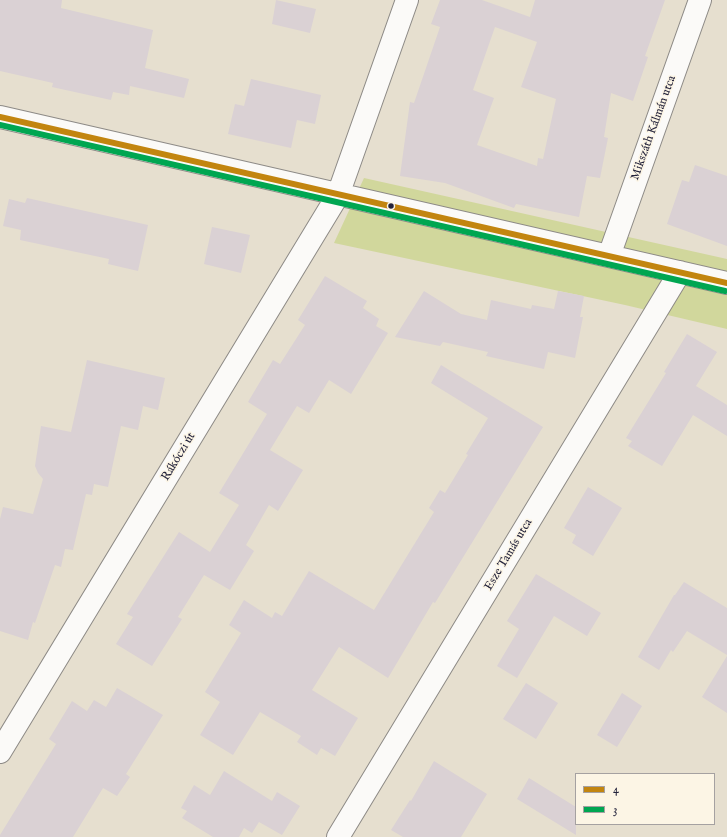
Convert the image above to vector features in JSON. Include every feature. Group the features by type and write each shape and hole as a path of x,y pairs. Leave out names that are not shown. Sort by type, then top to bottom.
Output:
{"street":[{"name":"Rákóczi út","path":"0,752 338,194 407,0"},
{"name":"Mikszáth Kálmán utca","path":"609,256 700,0"},
{"path":"0,117 727,283"},
{"name":"Esze Tamás utca","path":"338,837 680,272"}],"green space":[{"path":"364,178 727,259 727,329 625,305 334,243"}],"building":[{"path":"0,0 62,0 61,8 153,30 145,68 189,79 184,98 130,86 129,95 113,92 111,100 52,87 53,83 0,71"},
{"path":"276,0 316,9 310,33 272,24"},
{"path":"440,0 482,0 530,17 535,0 665,0 645,56 648,57 633,101 611,93 604,137 608,138 600,178 587,176 579,217 516,204 514,208 445,183 400,176 410,102 414,103 440,27 431,24","holes":["495,27 537,42 521,87 556,99 543,159 538,158 537,166 477,145 494,98 473,90"]},
{"path":"251,79 321,95 315,124 297,120 291,148 228,134 235,104 244,106"},
{"path":"695,165 727,176 727,246 667,224 682,180 689,182"},
{"path":"27,198 148,225 138,271 108,264 109,259 20,240 21,230 3,226 9,199 25,203"},
{"path":"212,227 250,235 241,273 204,264"},
{"path":"325,276 367,301 363,308 379,319 376,326 388,333 351,394 329,380 309,413 297,406 270,450 303,470 278,511 269,505 246,545 254,551 230,590 204,575 178,617 182,619 152,666 116,644 133,617 127,614 179,532 210,552 239,505 219,493 267,414 248,402 273,360 280,364 305,325 298,320"},
{"path":"424,291 461,314 487,320 491,300 531,309 532,305 554,309 558,291 584,296 580,317 583,317 575,358 548,352 544,369 486,356 488,352 443,342 440,346 395,337"},
{"path":"687,334 717,352 696,386 727,405 727,436 693,415 662,466 628,446 632,441 626,438 666,373 664,372"},
{"path":"87,360 165,378 158,410 143,406 138,430 121,426 108,487 94,484 92,495 86,494 73,550 65,549 61,567 55,565 35,623 33,622 28,640 0,631 0,519 3,507 33,514 43,479 35,466 41,426 71,432"},
{"path":"441,365 543,427 435,603 433,602 388,678 339,647 312,690 358,718 335,756 321,748 317,755 297,742 301,736 260,712 233,755 200,735 220,702 205,692 241,633 229,625 244,600 272,618 275,612 282,616 309,571 374,610 434,512 429,508 440,490 445,493 488,418 431,383"},
{"path":"588,487 622,508 593,556 572,543 576,535 564,528"},
{"path":"536,574 601,613 587,636 554,616 517,678 497,666 519,629 507,621"},
{"path":"684,582 727,608 727,655 687,631 673,652 671,650 659,670 638,657 674,595"},
{"path":"727,656 727,713 702,697"},
{"path":"526,683 558,703 536,739 503,719"},
{"path":"117,688 163,715 126,774 130,777 117,796 103,788 73,837 0,837 56,744 49,739 72,701 87,711 94,700 106,707"},
{"path":"622,693 642,706 617,747 597,735"},
{"path":"434,761 487,794 461,837 403,837 391,830 410,800 411,801"},
{"path":"224,771 272,801 277,792 300,806 282,835 259,822 252,833 244,828 239,837 213,837 182,818 187,811 181,808 194,785 210,795"},
{"path":"529,778 575,806 576,835 517,799"}],"transit line":[{"name":"4","path":"0,117 727,283"},
{"name":"3","path":"0,125 725,291"}]}
